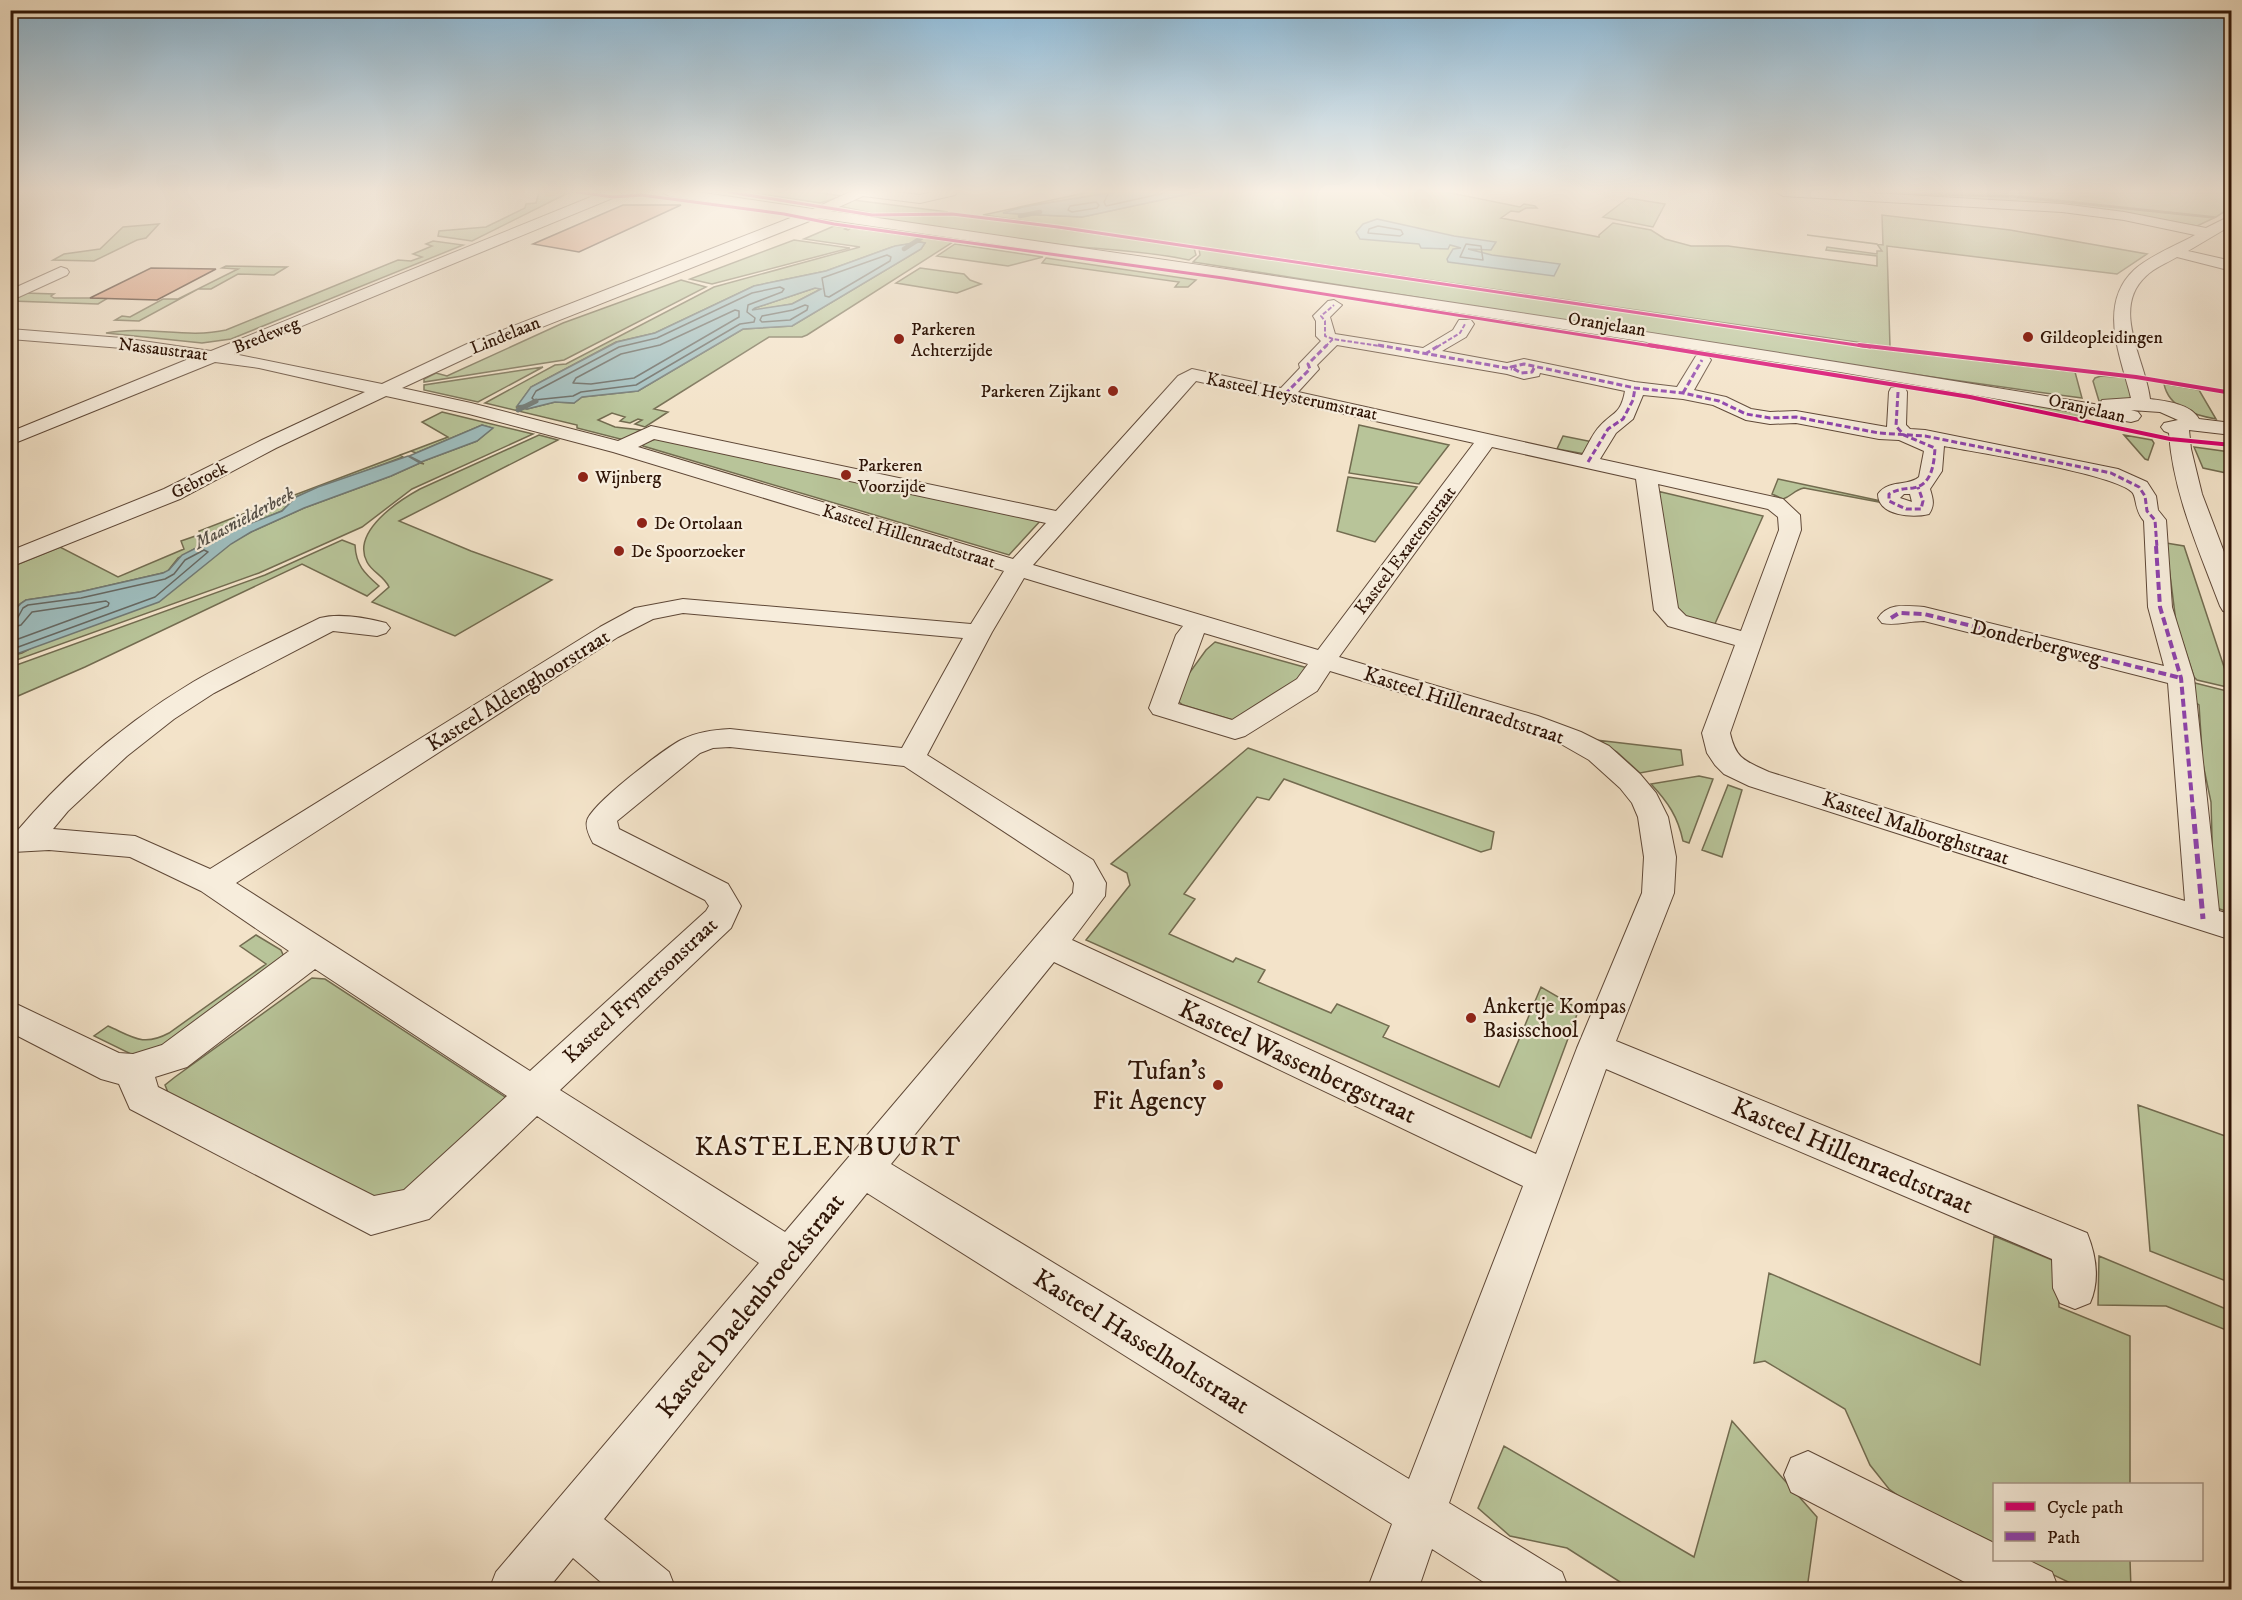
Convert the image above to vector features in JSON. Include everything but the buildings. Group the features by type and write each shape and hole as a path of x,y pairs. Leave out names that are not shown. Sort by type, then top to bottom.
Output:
{"street":[{"name":"Bredeweg","path":"10,439 430,267"},
{"name":"Lindelaan","path":"384,390 473,348 678,267"},
{"name":"Oranjelaan","path":"1183,267 2180,418"},
{"path":"2152,267 2133,279 2124,296 2122,336 2141,398 2136,412 2160,438 2188,487"},
{"path":"10,296 61,272"},
{"path":"1334,305 1321,316 1325,321 1326,336 1333,339 1512,369 1512,366 1519,364 1635,388 1683,393 1719,401 1746,414 1770,418 1796,417 2111,473 2139,487 2145,496 2147,511 2155,520 2160,607 2181,678 2203,919"},
{"path":"2123,318 2180,418 2179,441 2188,487 2232,606"},
{"path":"1425,354 1460,333 1465,324"},
{"name":"Nassaustraat","path":"10,334 122,343 216,355 384,390"},
{"path":"10,350 43,336"},
{"path":"1285,394 1307,374 1310,369 1308,364 1333,339"},
{"path":"1683,393 1702,360"},
{"name":"Kasteel Heysterumstraat","path":"1017,569 1192,375 1646,475"},
{"path":"1588,462 1608,429 1623,419 1633,399 1635,388"},
{"name":"Kasteel Hillenraedtstraat","path":"384,390 471,409 620,448 1528,722 1571,738 1599,753 1630,781 1645,800 1653,817 1660,857 1658,893 1595,1048 1392,1590"},
{"name":"Gebroek","path":"10,560 172,494 269,444 384,390"},
{"path":"1898,392 1896,426 1904,435"},
{"path":"2180,418 2232,423"},
{"path":"2180,418 2232,429"},
{"name":"Kasteel Hillenraedtstraat","path":"620,448 651,432 1061,519"},
{"name":"Kasteel Exaetenstraat","path":"1324,660 1487,440"},
{"path":"1918,487 1934,470 1945,445"},
{"path":"1646,475 1666,610 1677,621 1749,641"},
{"name":"Kasteel Malborghstraat","path":"1646,475 1775,504 1789,515 1790,530 1716,733 1720,754 1728,764 1759,779 2232,928"},
{"path":"911,758 979,632 1017,569"},
{"name":"Kasteel Aldenghoorstraat","path":"212,883 609,632 658,607 683,606 979,632"},
{"name":"Donderbergweg","path":"1891,618 1899,613 1924,614 2181,678"},
{"path":"19,840 117,750 164,713 204,687 329,623 376,628"},
{"path":"1199,623 1189,635 1163,708 1235,730 1307,685 1324,660"},
{"name":"Kasteel Frymersonstraat","path":"534,1094 554,1071 719,919 725,906 717,892 604,835 602,821 609,810 690,747 709,739 730,738 911,758"},
{"name":"Kasteel Daelenbroeckstraat","path":"514,1590 1089,896 1090,883 1082,868 911,758"},
{"path":"19,840 92,841 135,847 212,883 788,1258"},
{"name":"Kasteel Wassenbergstraat","path":"1050,945 1546,1178"},
{"path":"10,1014 114,1068 133,1069 174,1056 314,951"},
{"name":"Kasteel Hillenraedtstraat","path":"1595,1048 2072,1247 2075,1288"},
{"path":"133,1069 143,1098 371,1216 415,1206 534,1094"},
{"name":"Kasteel Hasselholtstraat","path":"862,1168 1422,1514"},
{"path":"1808,1475 2034,1590"},
{"path":"1422,1514 1544,1590"},
{"path":"570,1524 651,1590"}],"green space":[{"path":"225,267 287,267 274,275 238,274 211,289 198,289 238,269 222,268"},
{"path":"382,267 410,267 231,339 202,343 106,333 135,330 196,333 226,330"},
{"path":"723,267 778,267 712,284 690,279"},
{"path":"788,267 838,267 754,286 655,333 616,342 531,387 517,407 525,406 523,408 527,409 555,402 574,403 582,397 638,391 743,329 792,326 891,267 914,267 807,335 769,337 654,409 668,412 645,427 635,424 642,420 638,419 630,423 620,421 625,417 612,413 598,420 615,427 641,430 624,440 577,428 577,425 485,403 555,365 566,364 714,287"},
{"path":"1068,267 1105,267 1196,280 1188,287 1175,287 1179,282"},
{"path":"1222,267 1319,267 1869,348 2075,372 2082,398 1748,350"},
{"path":"1338,267 1888,267 1890,347"},
{"path":"2057,267 2128,267 2117,274"},
{"path":"920,268 964,274 970,280 981,284 957,293 896,283"},
{"path":"681,280 706,287 564,360 424,382 424,379 436,373 447,376 563,323"},
{"path":"1261,283 1275,283 2084,408 2083,419 1911,385"},
{"path":"815,288 821,289 792,304 752,311 755,308"},
{"path":"198,289 139,321 115,320 122,316 130,317 163,299 178,299"},
{"path":"24,293 54,294 51,296 54,298 108,298 98,304 11,301"},
{"path":"543,367 478,402 424,390 424,385"},
{"path":"2101,376 2130,378 2133,396 2124,401 2099,401 2093,381"},
{"path":"2164,384 2199,390 2216,419 2199,415 2177,405 2171,399"},
{"path":"442,412 533,434 412,489 362,527 259,573 11,662 11,656 22,653 251,532 304,508 420,463 424,464 421,462 477,441 492,428 482,425 416,453 411,451 448,437 422,422"},
{"path":"1359,425 1449,445 1419,484 1349,473"},
{"path":"539,435 558,440 399,521 471,551 552,580 455,636 372,602 389,587 367,562 364,551 365,540 371,529 389,509 420,489"},
{"path":"2124,435 2152,440 2154,443 2148,460 2145,459"},
{"path":"1563,436 1593,442 1585,454 1557,449"},
{"path":"658,438 1042,519 1009,555 642,444"},
{"path":"2194,447 2230,452 2231,474 2203,468"},
{"path":"400,455 403,457 296,497 282,511 207,542 178,558 167,572 80,592 26,600 11,615 11,567 60,547 118,577 184,549 181,541 201,534 199,531 251,511 257,519 261,517 255,510"},
{"path":"1348,477 1417,487 1375,542 1337,531"},
{"path":"1778,479 1884,503 1804,488 1783,499 1772,494"},
{"path":"1657,491 1763,516 1714,626 1690,621 1676,610"},
{"path":"342,540 355,545 357,558 362,568 379,586 367,596 302,564 85,667 11,699 11,667 265,575"},
{"path":"2166,543 2184,546 2231,688 2197,680 2194,677 2176,622"},
{"path":"1215,642 1311,669 1299,682 1233,720 1183,705 1172,697 1206,650"},
{"path":"2195,683 2231,692 2231,913 2214,907 2211,802 2203,764 2193,754 2202,751 2199,705 2189,698"},
{"path":"1596,740 1681,750 1683,765 1640,773 1617,752"},
{"path":"1248,748 1494,832 1491,849 1481,852 1284,779 1269,800 1257,797 1184,894 1195,899 1169,934 1233,962 1236,958 1265,970 1258,982 1331,1013 1337,1004 1389,1026 1383,1037 1499,1087 1541,987 1579,1009 1531,1138 1086,940 1130,885 1127,873 1111,864"},
{"path":"1699,776 1713,779 1689,843 1683,841 1672,810 1651,784"},
{"path":"1728,785 1742,790 1722,857 1702,850"},
{"path":"256,935 281,950 284,957 180,1043 137,1057 94,1036 108,1026 131,1037 145,1040 169,1033 266,964 240,946"},
{"path":"312,978 325,979 516,1104 414,1198 381,1203 169,1095 165,1085"},
{"path":"2138,1105 2231,1138 2231,1283 2150,1251"},
{"path":"1994,1236 2057,1262 2059,1307 2130,1336 2130,1483 1993,1483 1993,1546 1913,1506 1889,1489 1870,1465 1845,1409 1765,1361 1754,1363 1769,1273 1980,1365"},
{"path":"2099,1256 2231,1311 2231,1332 2166,1306 2098,1305"},
{"path":"1732,1421 1817,1517 1807,1589 1631,1589 1567,1548 1510,1536 1478,1508 1504,1446 1694,1557"},
{"path":"2024,1561 2130,1561 2131,1589 2083,1589"}],"water":[{"path":"838,267 891,267 792,326 743,329 638,391 582,397 574,403 555,402 527,409 523,408 526,405 517,406 531,387 617,342 655,333 754,286","holes":["815,288 821,289 792,304 752,310"]},
{"path":"1483,267 1559,267 1554,276"},
{"path":"482,425 493,428 477,441 421,462 409,456"},
{"path":"408,456 420,463 304,508 251,532 231,544 159,602 11,656 10,624 15,610 26,600 80,592 163,573 169,570 182,555 226,533 282,511 296,497 318,487"}],"waterway":[{"name":"Maasnielderbeek","path":"518,410 536,401"}],"marked path":[{"path":"1333,339 1325,336 1325,321 1321,316 1334,305"},
{"path":"1425,354 1460,333 1465,324"},
{"path":"1285,394 1310,369 1308,364 1333,339 1512,369"},
{"path":"1683,393 1702,360"},
{"path":"1534,368 1532,372 1524,373 1515,371 1511,367 1524,364 1635,388 1683,393 1719,401 1746,414 1770,418 1796,417 1879,433 1925,436 2111,473 2139,487 2145,496 2147,511 2155,520 2160,607 2181,678 2203,919"},
{"path":"1588,462 1608,429 1623,419 1633,400 1635,388"},
{"path":"1898,392 1896,426 1904,435 1935,448 1935,453 1932,471 1926,481 1917,487 1894,491 1889,494 1889,501 1906,509 1921,509 1923,501 1918,487"},
{"path":"1891,618 1899,613 1924,614 2181,678"}],"cycle path":[{"path":"1145,267 1919,388 2021,407 2150,436 2232,445"},
{"path":"1327,267 1913,353 2136,377 2232,393"}],"place":[{"name":"Gildeopleidingen","path":"2028,337"},
{"name":"Parkeren Achterzijde","path":"899,339"},
{"name":"Parkeren Zijkant","path":"1113,391"},
{"name":"Parkeren Voorzijde","path":"846,475"},
{"name":"Wijnberg","path":"583,477"},
{"name":"De Ortolaan","path":"642,523"},
{"name":"De Spoorzoeker","path":"619,551"},
{"name":"Ankertje Kompas Basisschool","path":"1471,1018"},
{"name":"Tufan's Fit Agency","path":"1218,1085"}],"district":[{"name":"KASTELENBUURT","path":"828,1146"}]}
